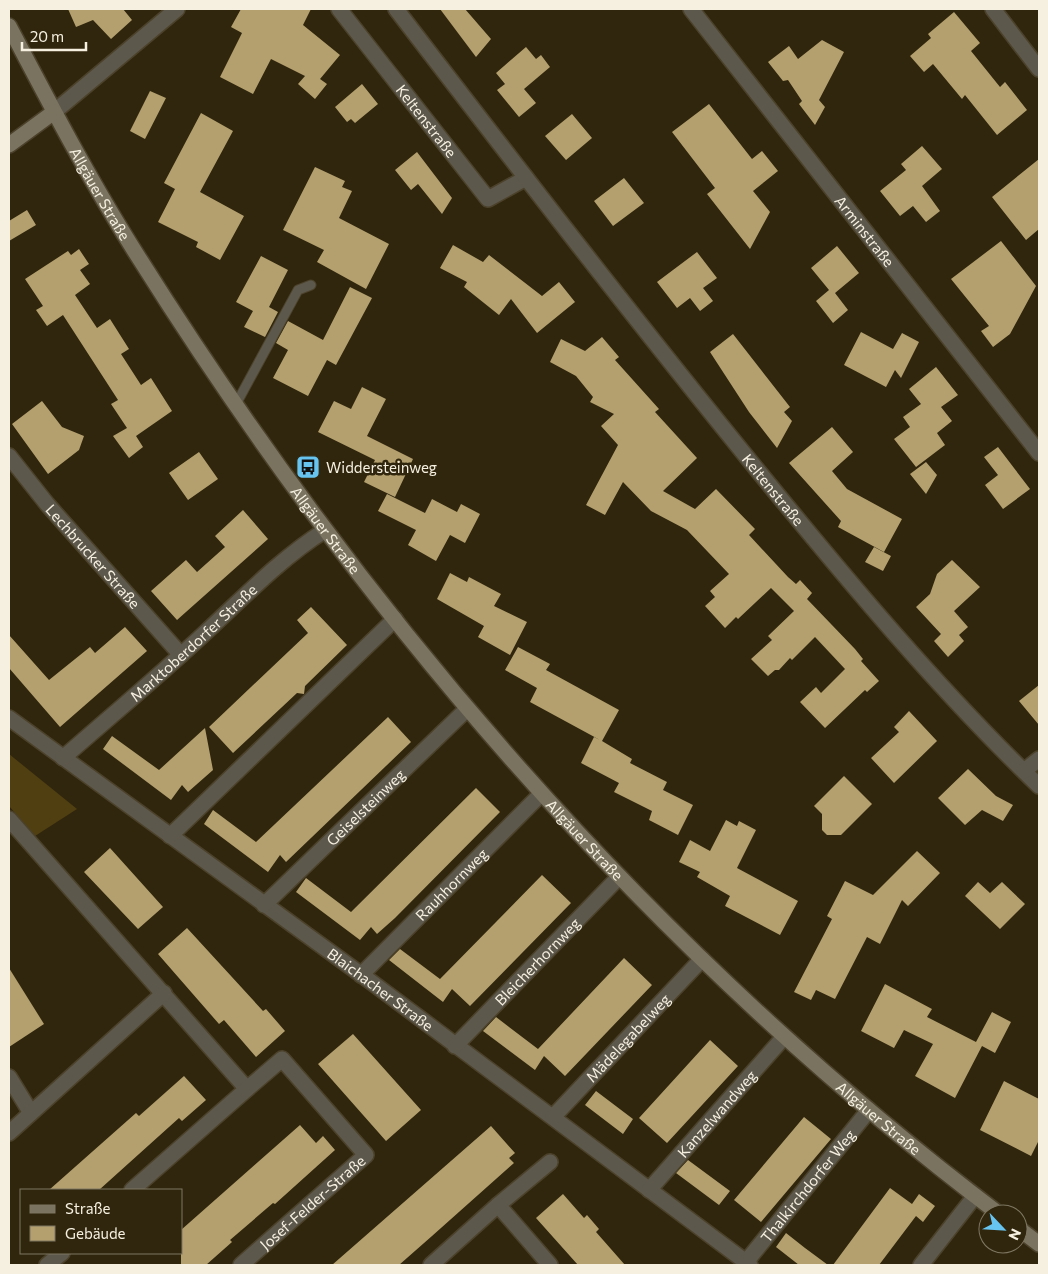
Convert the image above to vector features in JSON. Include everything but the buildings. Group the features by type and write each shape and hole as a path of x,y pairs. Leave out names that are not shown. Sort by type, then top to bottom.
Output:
{"main road":[{"name":"Allgäuer Straße","path":"9,26 54,112 138,257 235,406 324,531 466,710 619,877 784,1037 869,1110 986,1204"},
{"path":"9,145 54,112"},
{"path":"1028,1236 1039,1244"}],"street":[{"path":"54,112 177,9"},
{"name":"Keltenstraße","path":"339,9 488,199 526,178"},
{"name":"Keltenstraße","path":"396,9 718,422 871,608 975,722 1039,786"},
{"name":"Arminstraße","path":"691,9 1039,453"},
{"path":"993,9 1039,69"},
{"name":"Lechbrucker Straße","path":"9,456 53,511 181,655"},
{"name":"Marktoberdorfer Straße","path":"63,758 181,655 275,568 301,546 324,531"},
{"path":"170,836 395,619"},
{"name":"Geiselsteinweg","path":"264,905 466,710"},
{"name":"Blaichacher Straße","path":"9,718 361,975 748,1264"},
{"path":"1024,772 1039,759"},
{"name":"Rauhhornweg","path":"361,975 541,794"},
{"path":"9,819 164,993 247,1090"},
{"name":"Bleicherhornweg","path":"455,1046 619,877"},
{"name":"Mädelegabelweg","path":"553,1117 702,959"},
{"path":"9,1132 164,993"},
{"name":"Kanzelwandweg","path":"649,1190 784,1037"},
{"name":"Josef-Felder-Straße","path":"133,1189 282,1058 366,1155 241,1265"},
{"path":"9,1078 31,1113"},
{"name":"Thalkirchdorfer Weg","path":"748,1264 869,1110"},
{"path":"431,1265 550,1162"},
{"path":"921,1265 975,1196"},
{"path":"498,1206 550,1265"},
{"path":"48,1265 61,1254"}],"lane":[{"path":"235,406 298,290 312,285"}],"shaded area":[{"path":"9,754 77,809 35,836 9,806"}],"place":[{"name":"Widdersteinweg","path":"308,467"}]}
